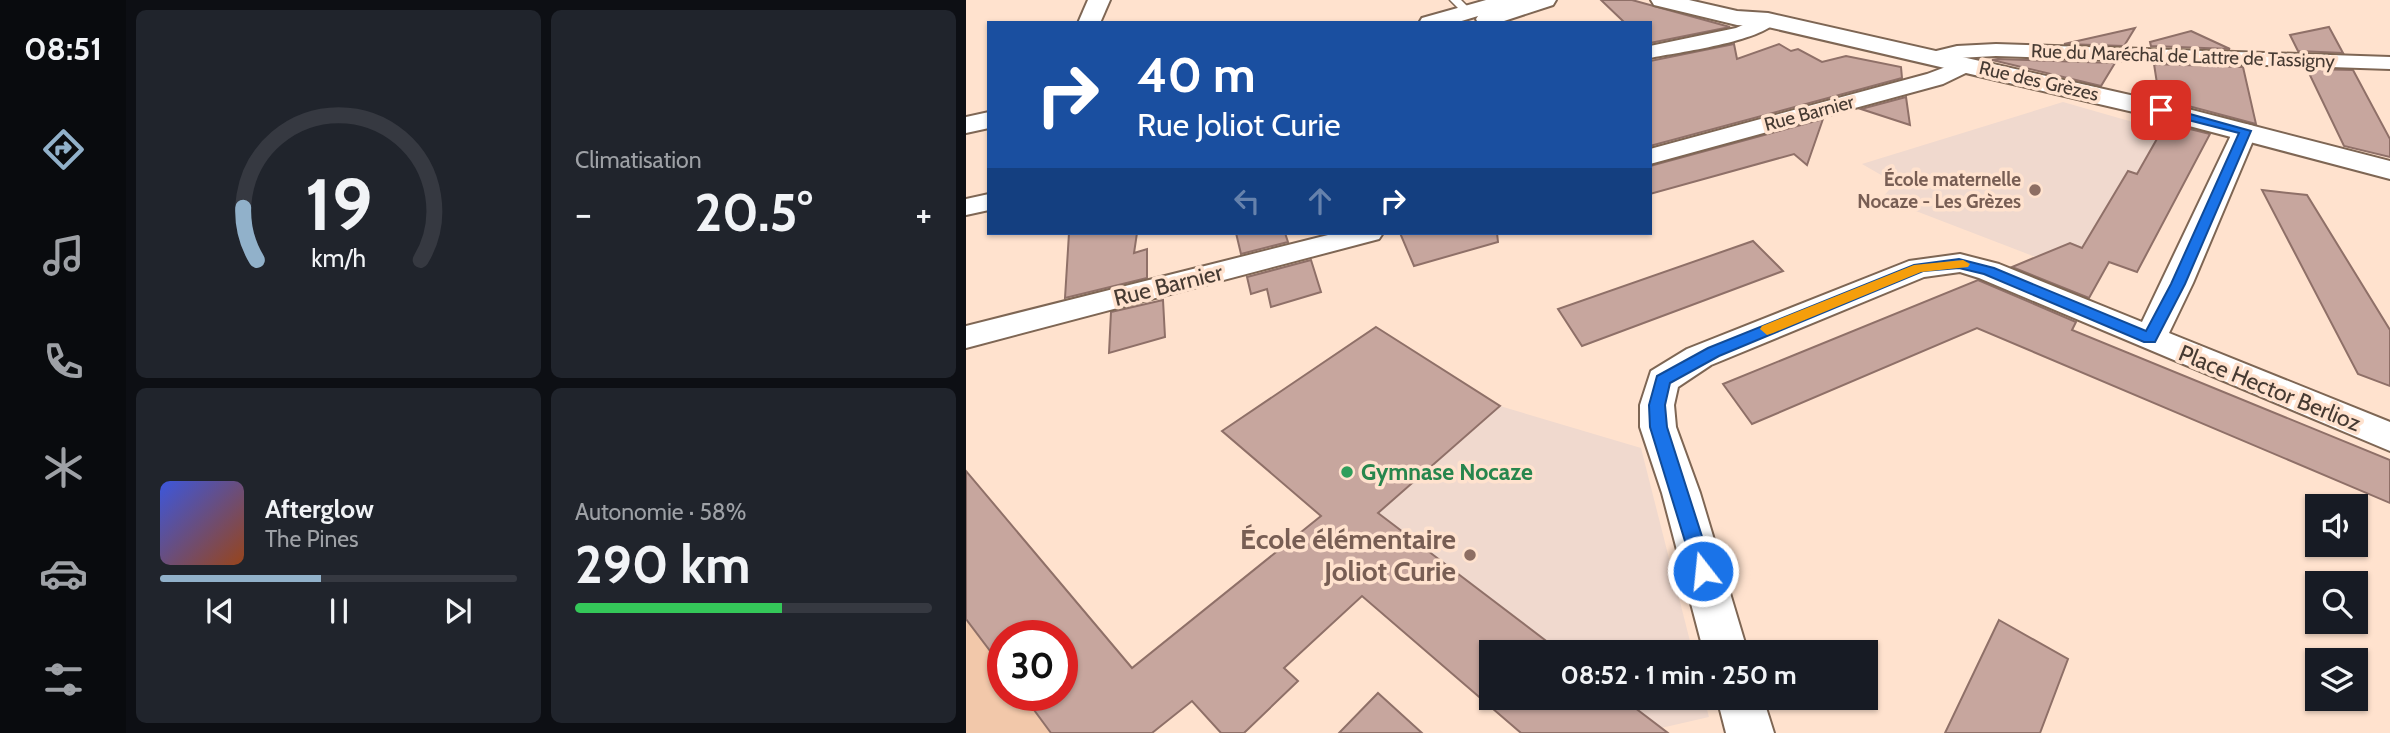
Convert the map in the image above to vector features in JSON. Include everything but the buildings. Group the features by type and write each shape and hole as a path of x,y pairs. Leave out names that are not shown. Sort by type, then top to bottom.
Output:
{"street":[{"path":"1090,21 1099,0"},
{"path":"1437,21 1509,0"},
{"path":"1466,12 1545,0"},
{"name":"Rue des Grèzes","path":"1662,0 1737,18 1768,20 1935,57 2245,131 2390,170"},
{"name":"Rue des Grèzes","path":"1703,0 1743,10 1768,20"},
{"path":"1652,52 1742,33 1768,20"},
{"name":"Rue du Maréchal de Lattre de Tassigny","path":"1935,57 1957,52 1996,50 2390,63"},
{"name":"Rue Barnier","path":"1652,156 1935,79 1966,65"},
{"path":"966,125 987,120"},
{"path":"2150,338 2184,272 2245,131"},
{"path":"966,207 987,202"},
{"name":"Rue Barnier","path":"966,337 1361,235"},
{"name":"Place Hector Berlioz","path":"1722,640 1681,493 1658,427 1657,405 1662,380 1713,352 1919,268 1934,264 1959,263 1989,271 2390,437"},
{"path":"1743,710 1749,733"}],"shaded area":[{"name":"École maternelle Nocaze - Les Grèzes","path":"2063,102 2206,143 2137,272 2109,262 2098,281 1882,198 1895,183 1862,164"},
{"name":"École élémentaire Joliot Curie","path":"1500,406 1641,448 1690,640 1479,640 1479,697 1335,574 1323,585 1349,608 1285,668 1298,681 1244,733 1221,733 1192,701 1157,728 1132,668 1321,516 1352,536"},
{"path":"966,614 987,644 987,711 1034,711 1050,733 966,733"},
{"name":"École élémentaire Joliot Curie","path":"1494,710 1707,710 1709,717 1661,728 1521,733"}],"slow traffic":[{"path":"1767,329 1919,268 1934,264 1963,264"}],"place":[{"name":"École maternelle Nocaze - Les Grèzes","path":"2035,190"},
{"name":"Gymnase Nocaze","path":"1347,472"},
{"name":"École élémentaire Joliot Curie","path":"1470,555"}],"route":[{"path":"1703,571 1681,493 1658,427 1657,405 1662,380 1713,352 1934,264 1959,263 1989,271 2150,338 2232,167 2245,131 2161,110"}]}
